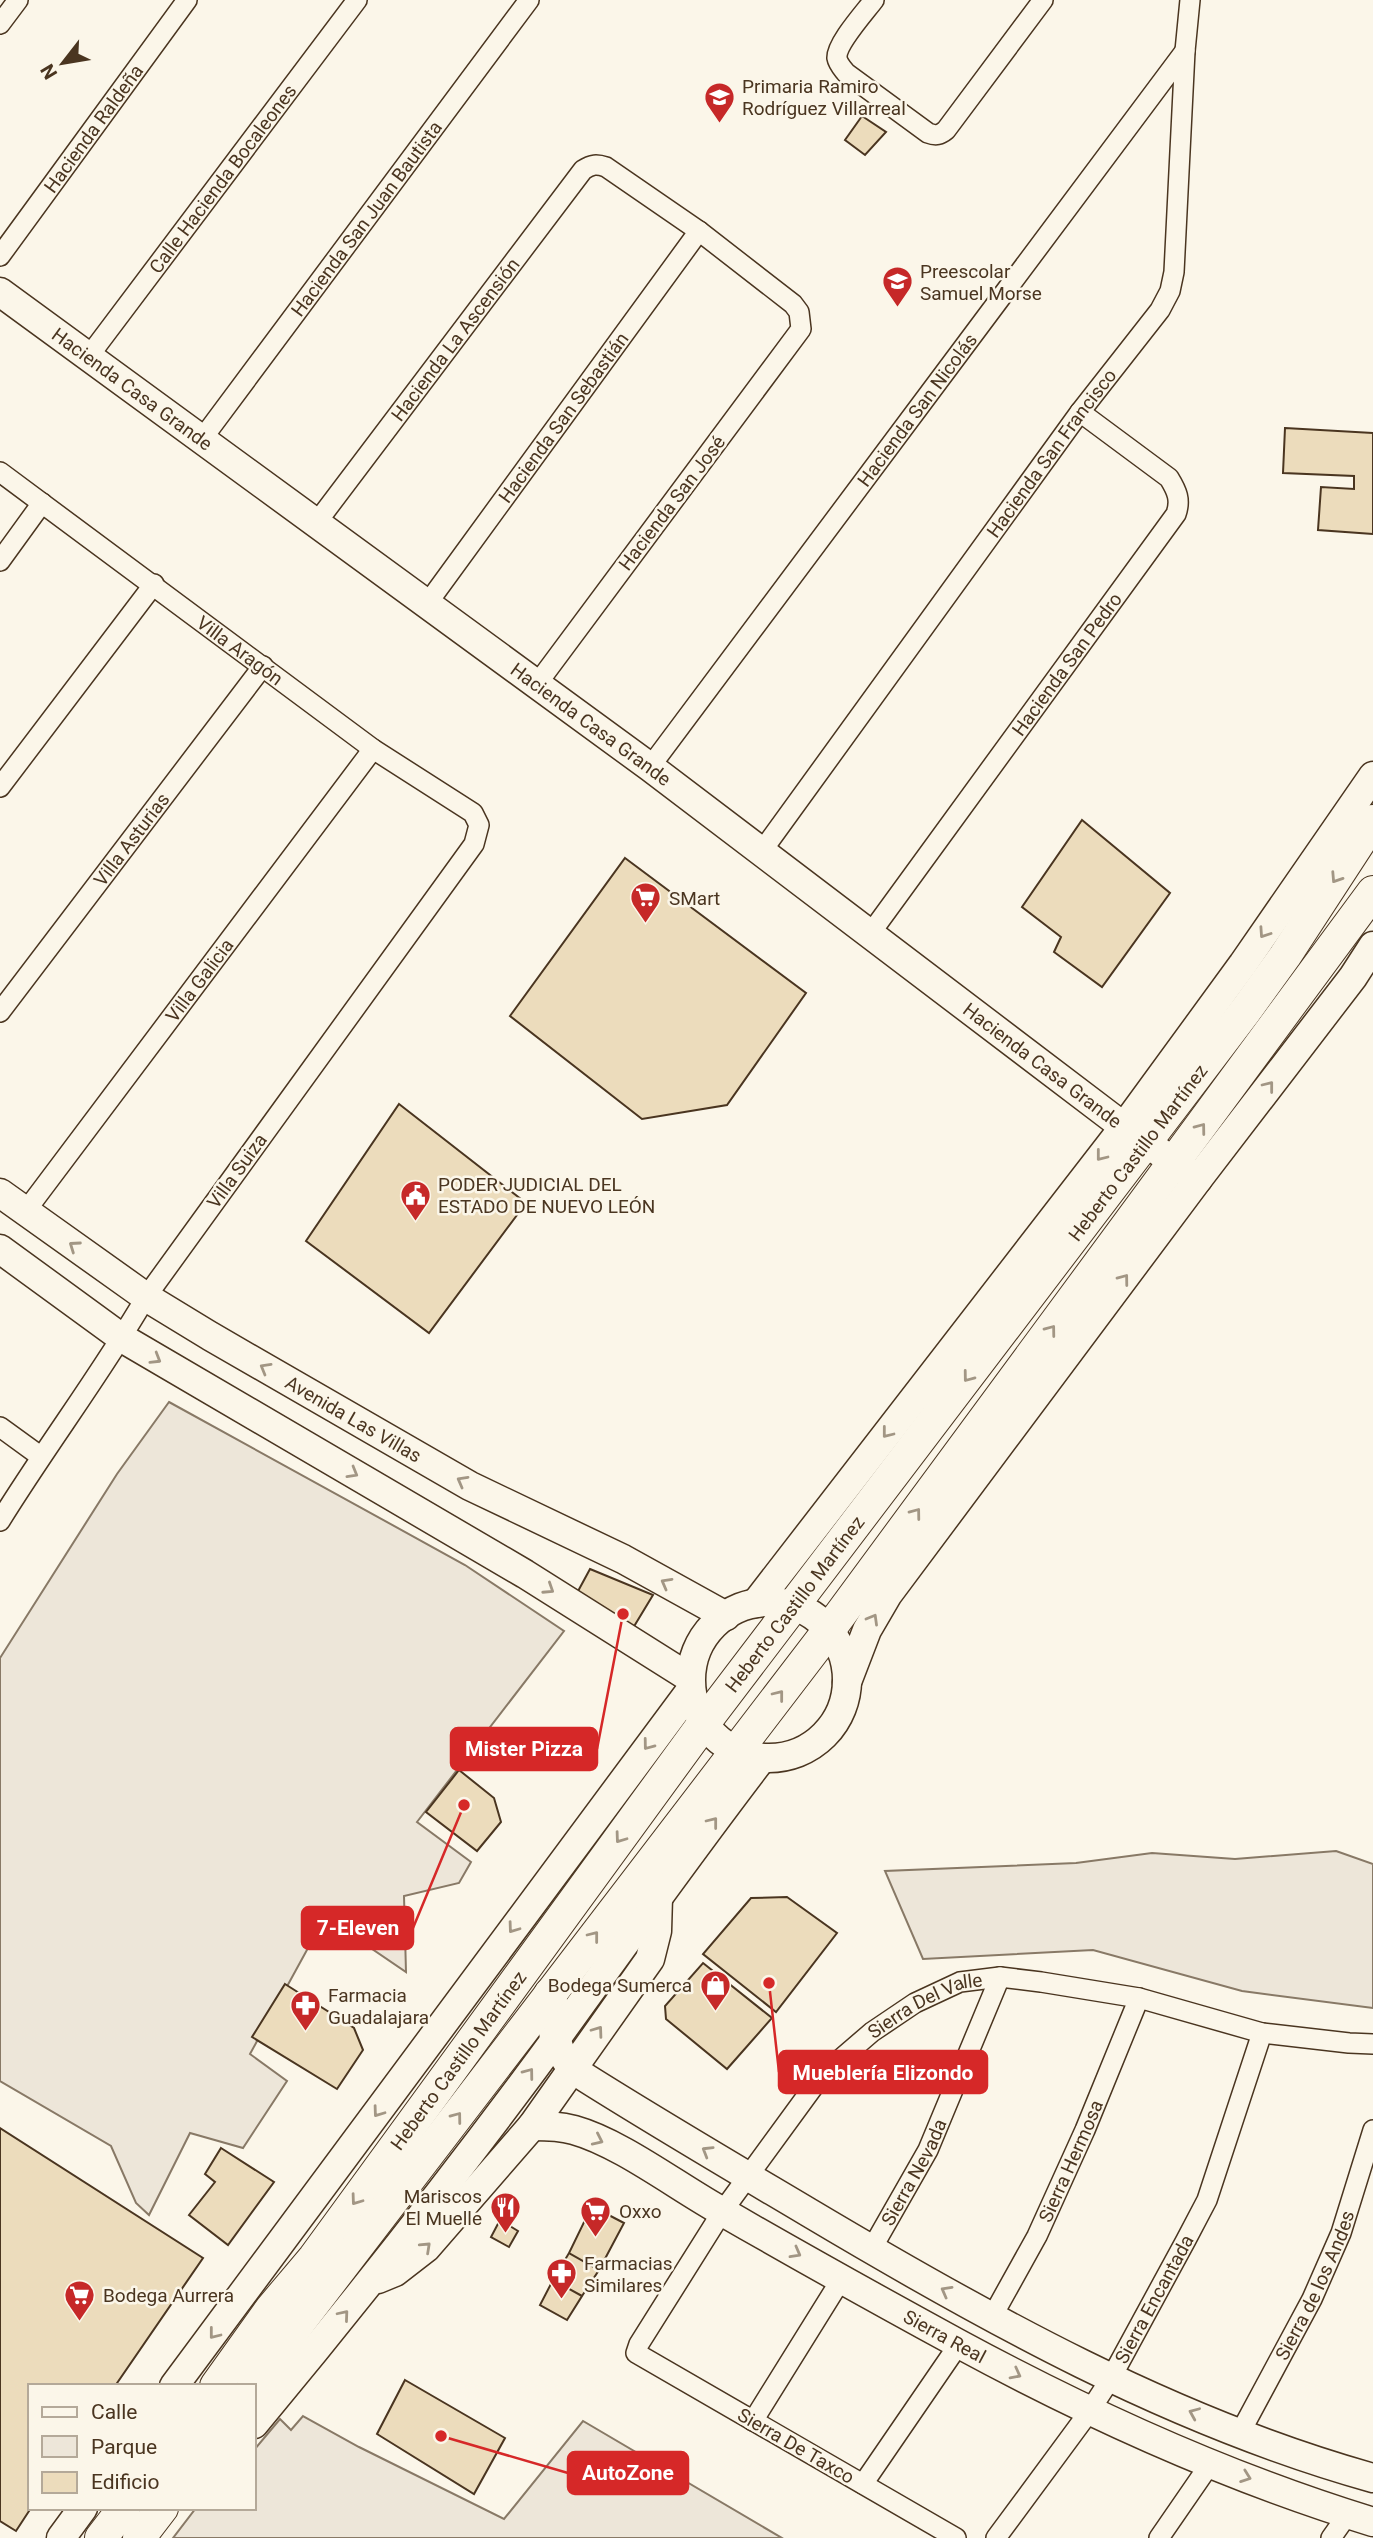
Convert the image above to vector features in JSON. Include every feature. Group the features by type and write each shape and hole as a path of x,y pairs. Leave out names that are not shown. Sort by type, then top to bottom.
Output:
{"main road":[{"name":"Heberto Castillo Martínez","path":"254,2384 293,2330 326,2266 704,1723 794,1606 1136,1135 1285,956 1373,821"},
{"name":"Heberto Castillo Martínez","path":"326,2266 750,1754 829,1630 1186,1171 1373,892"},
{"path":"550,1994 556,2038"},
{"name":"Heberto Castillo Martínez","path":"219,2384 293,2330"},
{"path":"101,2538 122,2510"},
{"path":"139,2538 160,2510"}],"street":[{"path":"0,24 18,0"},
{"name":"Hacienda Raldeña","path":"0,256 187,0"},
{"name":"Calle Hacienda Bocaleones","path":"89,356 357,0"},
{"name":"Hacienda San Juan Bautista","path":"202,439 529,0"},
{"path":"874,0 840,47 837,58 839,64 846,73 928,133 940,135 1043,0"},
{"name":"Hacienda San Francisco","path":"762,851 1080,412 1160,310 1170,291 1174,272 1189,0"},
{"name":"Hacienda San Nicolás","path":"650,768 1185,51"},
{"name":"Hacienda La Ascensión","path":"317,522 583,170 597,164 606,167 699,231"},
{"name":"Hacienda San José","path":"537,684 801,329 801,320 793,304 699,231"},
{"name":"Hacienda San Sebastián","path":"427,604 699,231"},
{"name":"Hacienda Casa Grande","path":"0,292 537,684 1186,1171"},
{"name":"Hacienda San Pedro","path":"870,934 1176,514 1180,503 1170,478 1080,412"},
{"name":"Villa Aragón","path":"0,472 373,749 473,813 479,825"},
{"path":"0,561 42,503"},
{"path":"0,787 154,584"},
{"name":"Villa Asturias","path":"0,1013 263,666"},
{"name":"Villa Galicia","path":"25,1212 373,749"},
{"path":"756,1603 1136,1135 1243,964 1373,776"},
{"name":"Villa Suiza","path":"0,1521 40,1456 122,1338 146,1297 474,844 479,825"},
{"path":"847,1682 867,1630 888,1594 1186,1171 1353,977 1373,946"},
{"name":"Avenida Las Villas","path":"0,1193 146,1297 210,1336 470,1486 623,1559 726,1616"},
{"path":"0,1249 122,1338 525,1574 690,1684 697,1712 704,1723 715,1735 750,1754 795,1755 826,1734 838,1718 845,1701 845,1664 839,1646 829,1630 813,1616 794,1606 756,1603 726,1616 698,1650 690,1684 634,1764 176,2384"},
{"path":"0,1427 40,1456"},
{"path":"369,2283 556,2038 658,1897 750,1754"},
{"path":"256,2419 293,2330 369,2283 395,2272 426,2248 532,2126 650,1959 657,1931 658,1897"},
{"name":"Sierra Del Valle","path":"636,2353 639,2344 722,2212 822,2075 872,2032 915,2003 960,1982 1000,1977 1139,1998 1262,2033 1349,2043 1373,2043"},
{"name":"Sierra Nevada","path":"872,2250 928,2150 1000,1977"},
{"name":"Sierra Hermosa","path":"992,2317 1037,2236 1085,2130 1139,1998"},
{"name":"Sierra Encantada","path":"996,2538 1111,2378 1207,2200 1262,2033"},
{"path":"556,2038 563,2058 572,2068"},
{"name":"Sierra Real","path":"572,2068 872,2250 992,2317 1111,2378 1240,2433 1371,2473"},
{"name":"Sierra Real","path":"532,2126 561,2127 618,2150 722,2212 959,2344 1089,2412 1210,2465 1360,2518"},
{"name":"Sierra de los Andes","path":"1240,2433 1311,2299 1341,2233 1373,2130"},
{"path":"290,2231 326,2266 369,2283"},
{"path":"753,2421 842,2278"},
{"path":"239,2301 293,2330"},
{"path":"863,2484 959,2344"},
{"name":"Sierra De Taxco","path":"636,2353 956,2538"},
{"path":"1159,2538 1210,2465"},
{"path":"61,2538 82,2510"},
{"path":"1331,2538 1360,2518"}],"green space":[{"path":"169,1402 465,1565 564,1631 417,1822 471,1862 459,1883 404,1896 406,1972 325,1917 250,2054 287,2081 243,2148 190,2133 149,2215 136,2203 111,2146 0,2081 0,1658 117,1474"},
{"path":"1336,1851 1373,1864 1373,2008 1242,1991 1093,1950 923,1959 885,1871 1076,1863 1152,1853 1235,1859"},
{"path":"303,2416 504,2519 583,2421 782,2538 173,2538 194,2510 256,2510 256,2448 280,2419 291,2430"}],"building":[{"path":"862,116 886,132 865,155 845,140"},
{"path":"1285,428 1373,433 1373,534 1318,530 1321,487 1354,489 1354,476 1283,473"},
{"path":"1082,820 1170,893 1102,987 1054,952 1061,937 1022,907"},
{"name":"SMart","path":"625,858 806,993 727,1105 642,1119 510,1016"},
{"name":"PODER JUDICIAL DEL ESTADO DE NUEVO LEÓN","path":"399,1104 526,1203 429,1333 306,1241"},
{"path":"590,1569 653,1595 630,1633 577,1593"},
{"path":"459,1770 494,1798 501,1822 477,1851 426,1812"},
{"path":"787,1897 837,1933 776,2012 703,1954 751,1898"},
{"name":"Bodega Sumerca","path":"703,1963 772,2018 727,2069 666,2019 665,2006"},
{"name":"Farmacia Guadalajara","path":"285,1984 354,2028 363,2050 337,2089 252,2037"},
{"name":"Bodega Aurrera","path":"0,2128 203,2258 116,2384 28,2384 30,2510 16,2531 0,2521"},
{"path":"221,2148 274,2182 228,2245 189,2215 215,2182 205,2174"},
{"name":"Oxxo","path":"601,2211 624,2223 599,2270 569,2253 587,2216"},
{"name":"Mariscos El Muelle","path":"500,2220 518,2231 509,2247 491,2237"},
{"path":"569,2253 599,2270 582,2296 553,2280"},
{"name":"Farmacias Similares","path":"553,2280 582,2296 567,2320 540,2305"},
{"path":"405,2380 505,2438 474,2494 377,2434"}],"place":[{"name":"Primaria Ramiro Rodríguez Villarreal","path":"719,124"},
{"name":"Preescolar Samuel Morse","path":"897,309"},
{"name":"SMart","path":"646,925"},
{"name":"PODER JUDICIAL DEL ESTADO DE NUEVO LEÓN","path":"415,1222"},
{"name":"Mister Pizza","path":"623,1614"},
{"name":"7-Eleven","path":"464,1805"},
{"name":"Mueblería Elizondo","path":"769,1983"},
{"name":"Bodega Sumerca","path":"715,2012"},
{"name":"Farmacia Guadalajara","path":"305,2033"},
{"name":"Mariscos El Muelle","path":"505,2234"},
{"name":"Oxxo","path":"596,2238"},
{"name":"Farmacias Similares","path":"561,2301"},
{"name":"Bodega Aurrera","path":"80,2322"},
{"name":"AutoZone","path":"441,2436"}]}
